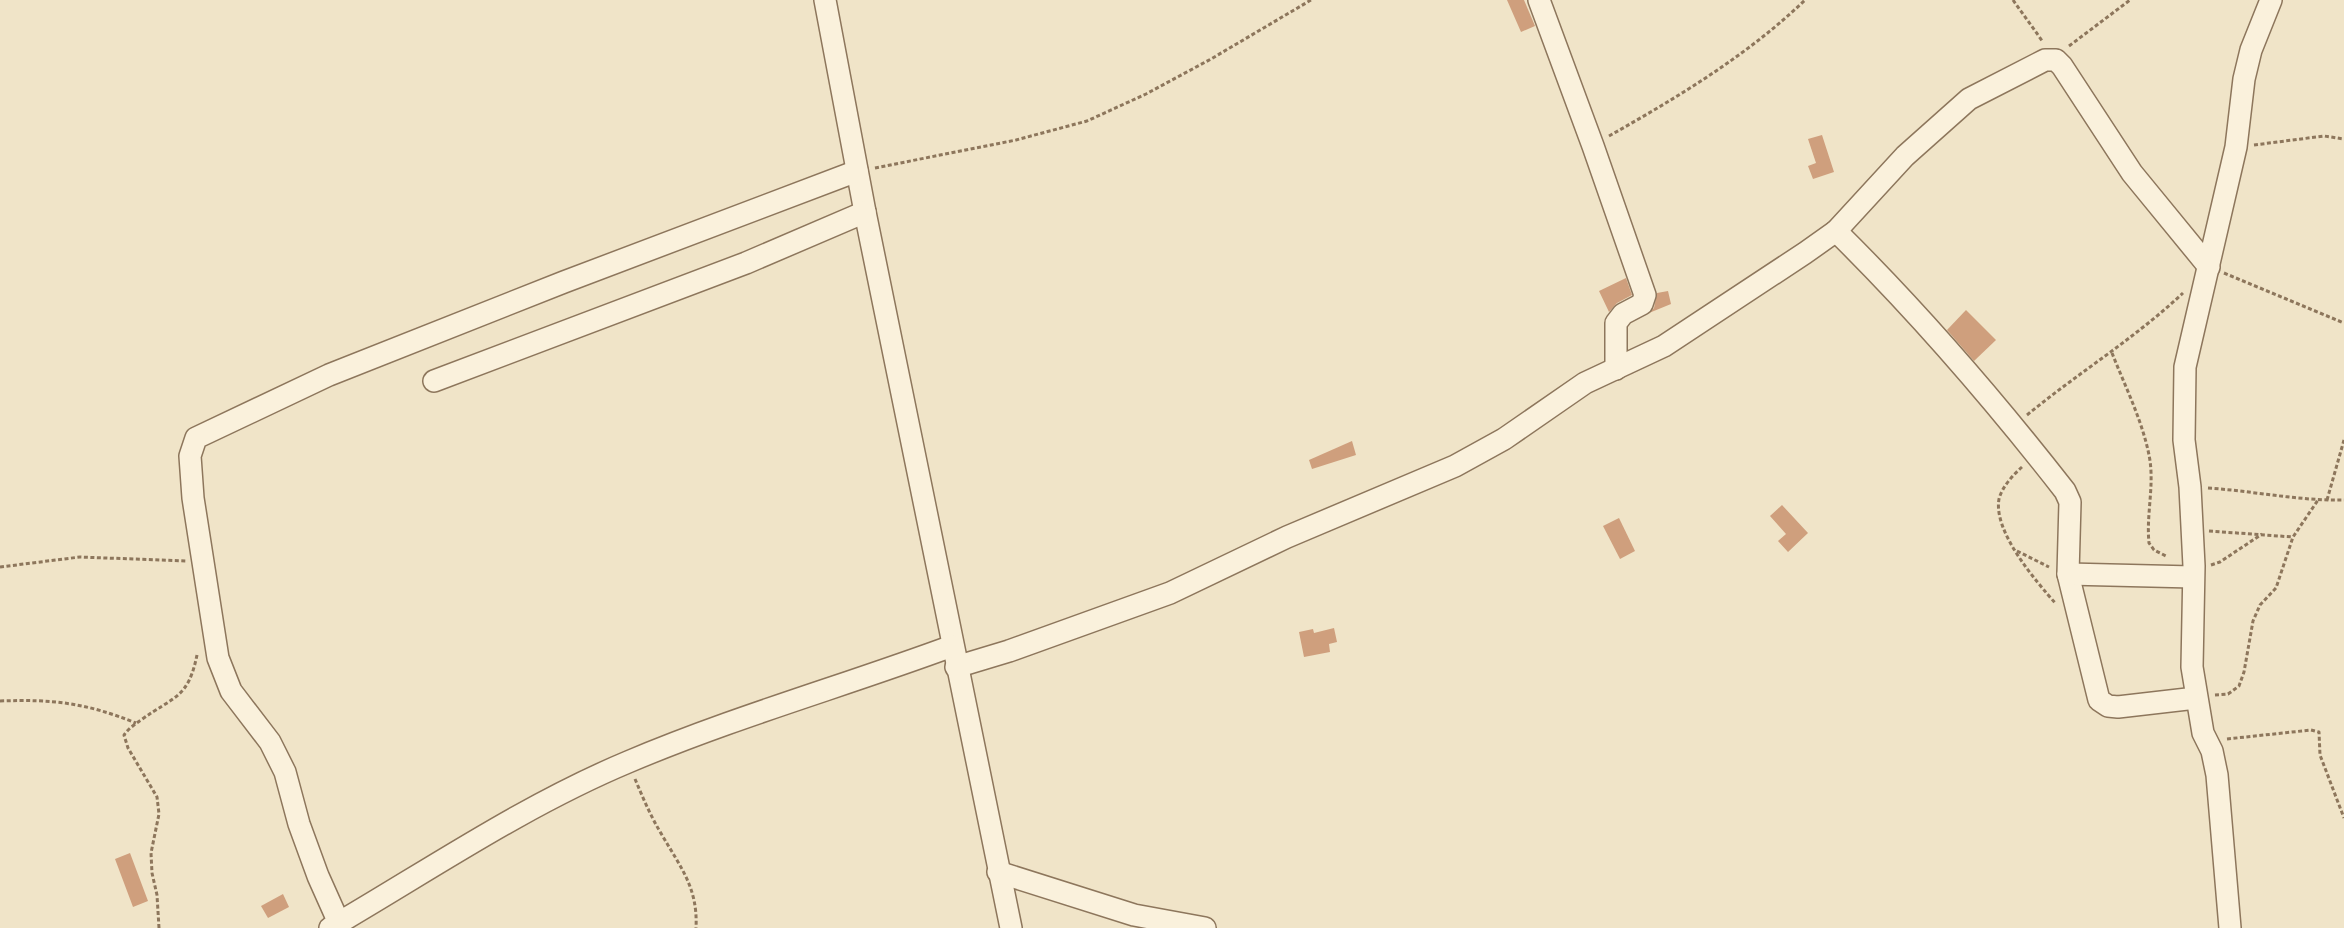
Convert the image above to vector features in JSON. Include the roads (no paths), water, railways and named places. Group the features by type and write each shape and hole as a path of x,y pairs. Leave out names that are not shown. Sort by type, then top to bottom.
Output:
{"street":[{"path":"825,0 864,212 929,518 956,667 1011,928"},
{"path":"1539,0 1593,146 1644,295 1642,304 1623,314 1616,323 1616,369"},
{"path":"2230,928 2217,775 2212,751 2202,733 2192,659 2194,571 2190,487 2184,440 2185,367 2236,147 2244,79 2251,50 2271,0"},
{"path":"956,667 1009,651 1170,593 1287,537 1455,466 1504,439 1585,383 1664,346 1836,231 1905,156 1969,99 2045,60 2055,59 2062,66 2132,173 2209,267"},
{"path":"857,171 564,282 329,375 209,430 196,438 190,456 193,498 218,658 231,692 270,742 285,772 299,824 335,925 557,795 627,762 764,710 952,646"},
{"path":"434,380 746,264 864,212"},
{"path":"1836,231 1885,279 2014,426 2065,491 2070,502 2068,574 2099,700 2108,706 2118,707 2196,698"},
{"path":"2068,574 2194,571"},
{"path":"998,872 1134,915 1205,928"}]}
